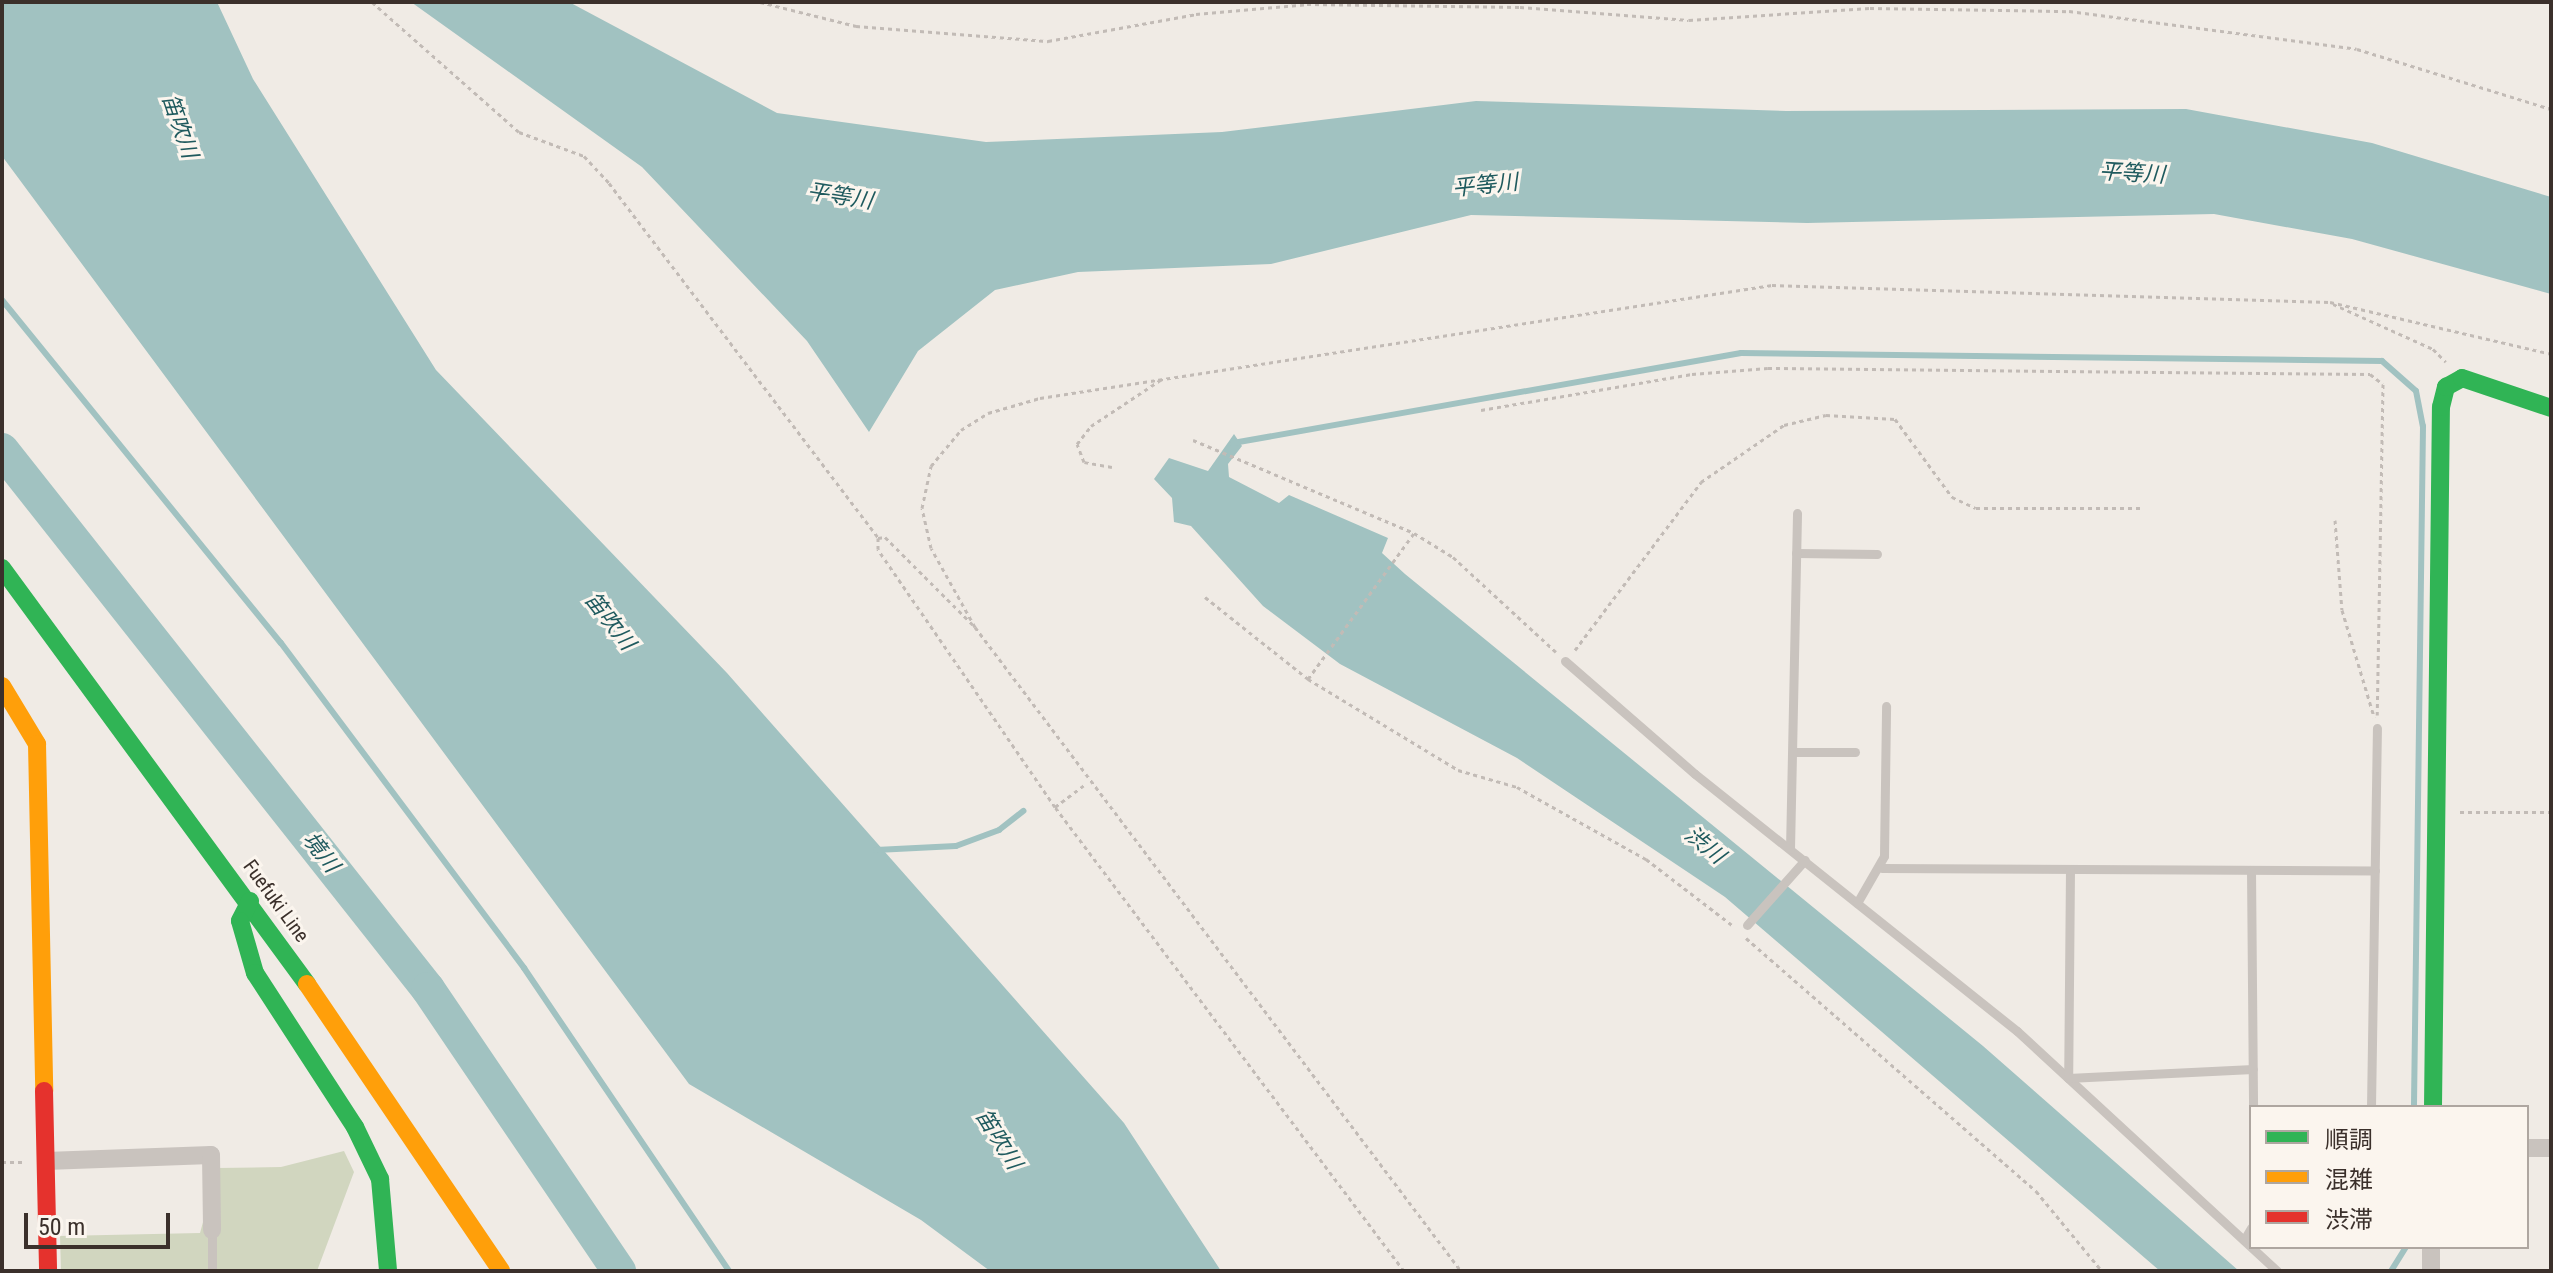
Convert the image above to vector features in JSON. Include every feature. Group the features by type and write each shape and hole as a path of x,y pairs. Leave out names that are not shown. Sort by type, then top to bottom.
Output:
{"main road":[{"path":"2433,1105 2441,407 2455,381 2488,382 2551,408"},
{"name":"Fuefuki Line","path":"2,568 250,901 501,1271"},
{"path":"2,686 37,744 48,1271"},
{"path":"250,901 240,921 255,973 355,1127 380,1179 388,1271"}],"street":[{"path":"2529,1148 2551,1148"},
{"path":"46,1161 211,1155 212,1230"},
{"path":"2431,1249 2431,1271"}],"lane":[{"path":"1790,849 1797,513"},
{"path":"1796,553 1877,554"},
{"path":"1565,661 1790,849 1801,864 1857,903 2068,1078 2249,1245"},
{"path":"1857,903 1882,868 1886,706"},
{"path":"2371,1105 2377,728"},
{"path":"1793,752 1855,752"},
{"path":"1747,925 1801,864"},
{"path":"1882,868 2375,871"},
{"path":"2068,1078 2070,869"},
{"path":"2251,870 2253,1105"},
{"path":"2068,1078 2253,1069"},
{"path":"212,1230 212,1271"},
{"path":"2244,1240 2249,1231"},
{"path":"2254,1249 2277,1271"}],"path":[{"path":"372,2 519,132 584,156 609,183 878,538 938,643 1055,807 1404,1271"},
{"path":"760,2 856,26 1048,41 1196,14 1307,4 1520,7 1689,20 1870,8 2069,11 2357,49 2551,109"},
{"path":"975,627 924,526 924,486 942,448 988,413 1012,405 1162,378 1772,285 2330,302 2551,354"},
{"path":"2330,302 2433,349 2455,381"},
{"path":"1481,410 1692,374 1768,368 2370,374 2383,384 2377,728"},
{"path":"1112,467 1084,462 1077,444 1091,426 1162,378"},
{"path":"1193,440 1414,533 1453,557 1565,661 1701,482 1784,425 1826,415 1895,419 1952,497 1976,508 2143,508"},
{"path":"2335,520 2342,610 2377,728"},
{"path":"1308,679 1414,533"},
{"path":"878,538 885,537 975,627 1461,1271"},
{"path":"1205,597 1308,679 1458,770 1517,787 1607,838 1710,904 1848,1034 2036,1191 2102,1271"},
{"path":"1055,807 1084,785"},
{"path":"2436,811 2551,812"}],"green space":[{"path":"344,1151 354,1172 317,1271 61,1271 60,1236 200,1233 218,1168 281,1167"}],"water":[{"name":"笛吹川","path":"2,2 217,2 253,79 436,370 727,673 1124,1123 1221,1271 990,1271 921,1220 689,1084 2,156"},
{"name":"平等川","path":"411,2 569,2 777,113 986,142 1222,132 1476,101 1786,111 2186,109 2372,143 2551,197 2551,294 2352,239 2214,214 1807,223 1471,215 1271,264 1078,272 995,290 918,351 869,432 807,341 642,167"},
{"name":"渋川","path":"1234,434 1242,446 1228,464 1229,477 1279,503 1289,495 1388,538 1382,553 1405,574 1983,1046 2239,1271 2160,1271 1725,897 1517,758 1340,664 1263,606 1191,526 1174,522 1172,498 1154,479 1169,458 1208,471"}],"waterway":[{"path":"2,300 281,643 524,968 729,1271"},
{"path":"1233,443 1741,353 2382,361 2416,391 2423,426 2414,1105"},
{"name":"境川","path":"2,450 428,989 619,1271"},
{"path":"876,850 956,846 999,830 1023,811"},
{"path":"2391,1271 2405,1249"}],"traffic: fast":[{"path":"2433,1105 2441,407 2446,387 2462,378 2551,408"},
{"path":"2,568 307,984"},
{"path":"250,901 240,921 255,973 355,1127 380,1179 388,1271"}],"traffic: slow":[{"path":"2,686 37,744 44,1091"},
{"path":"307,984 501,1271"}],"traffic: jam":[{"path":"44,1091 48,1271"}]}
